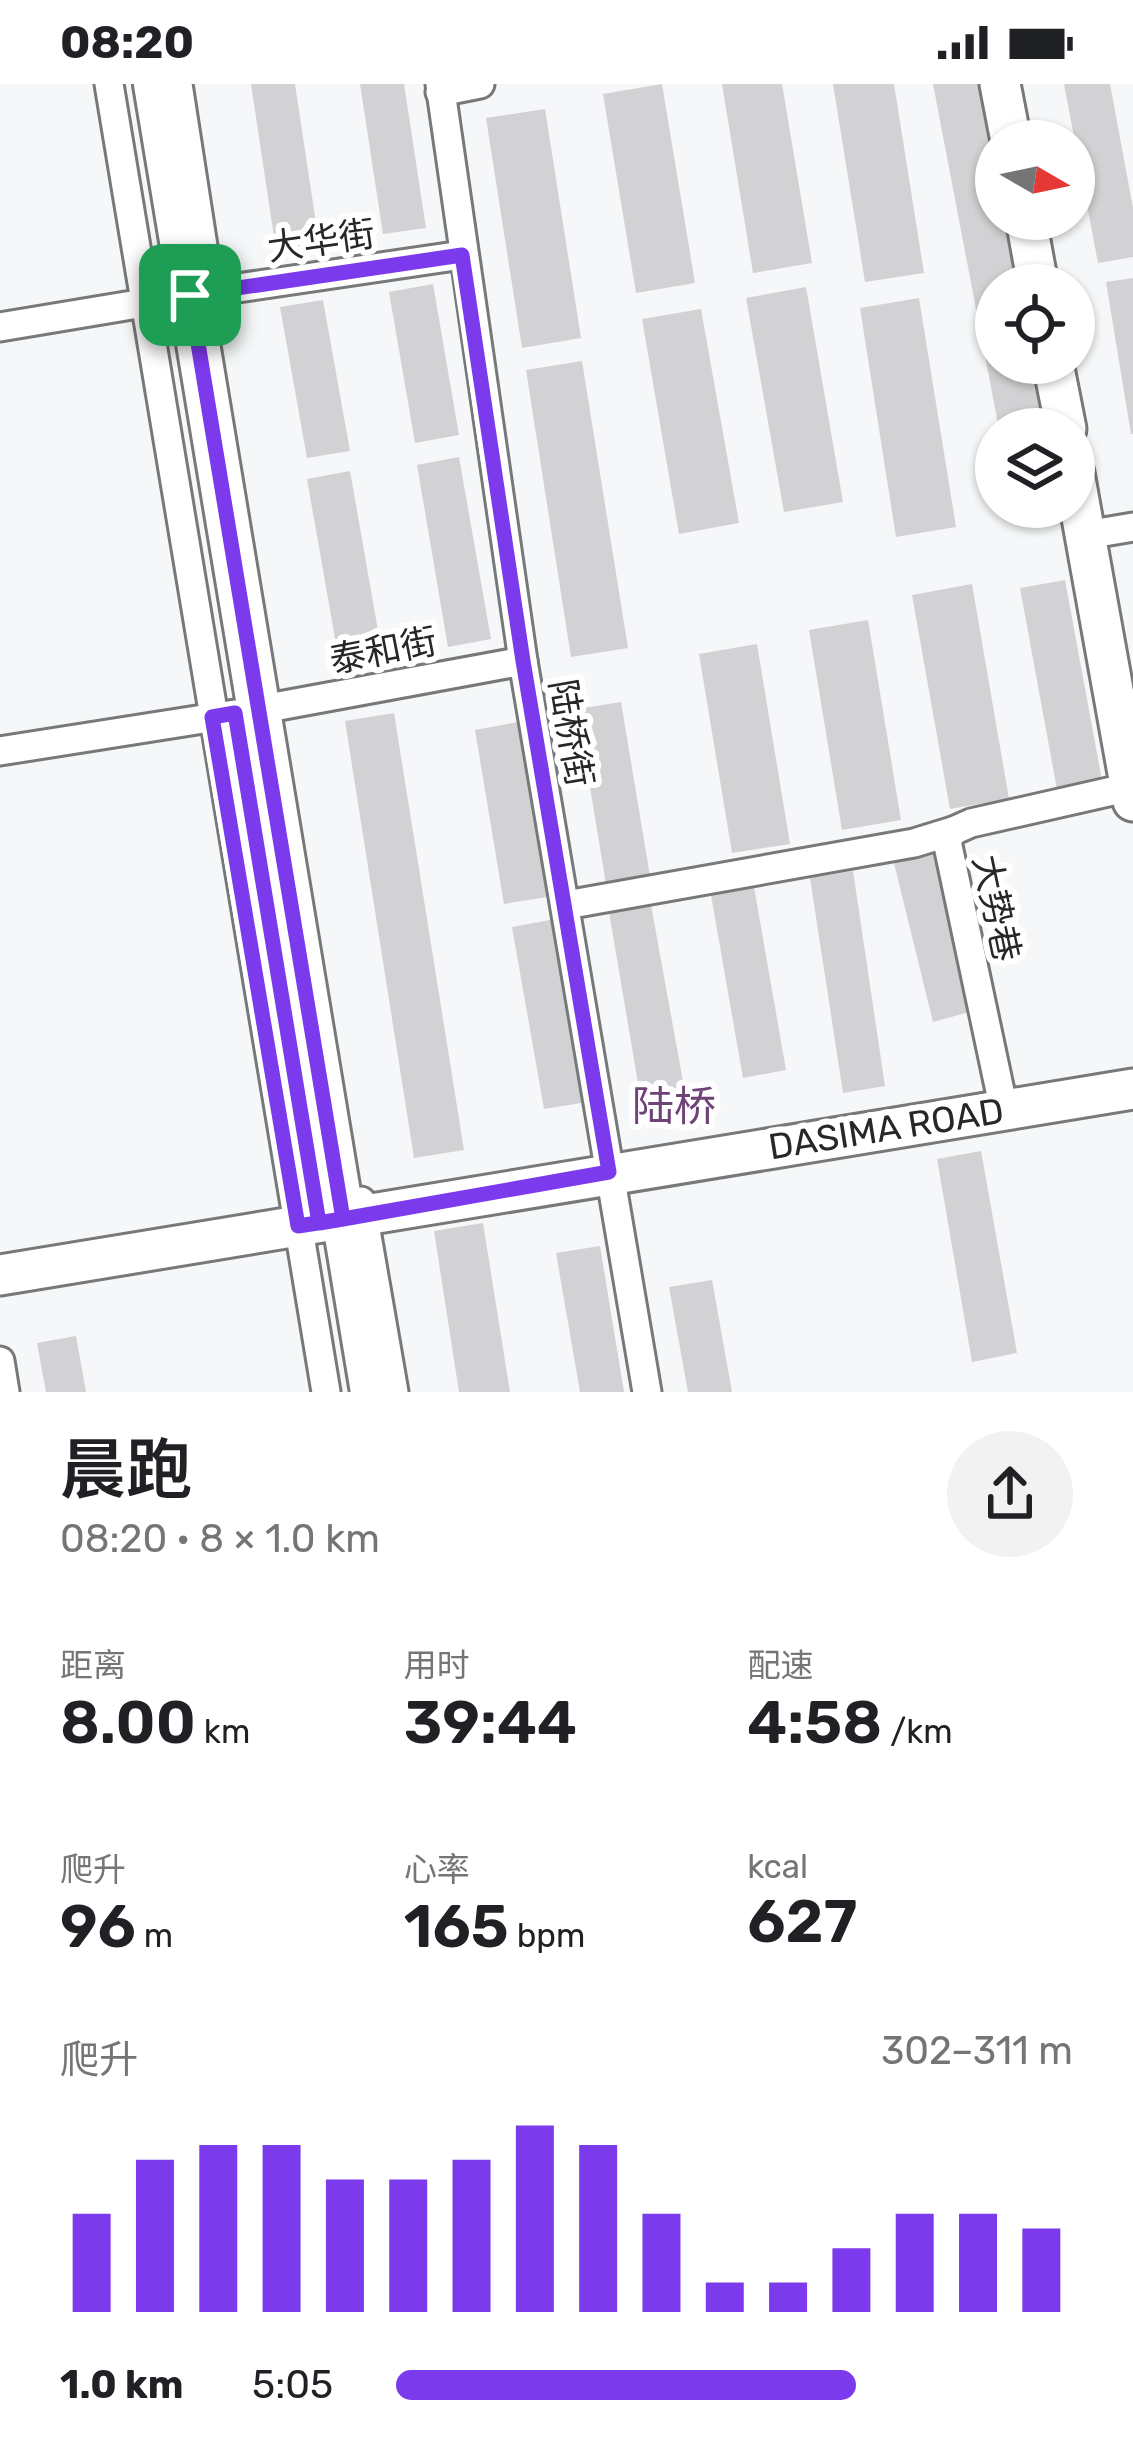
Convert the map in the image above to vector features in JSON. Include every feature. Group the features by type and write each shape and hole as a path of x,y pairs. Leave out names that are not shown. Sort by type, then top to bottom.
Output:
{"main road":[{"path":"133,84 179,297"},
{"path":"154,84 179,297 246,712 331,1221 372,1392"},
{"path":"331,1221 347,1392"}],"street":[{"path":"109,84 179,297"},
{"path":"178,84 179,297"},
{"path":"440,88 480,84"},
{"path":"1000,84 1007,120"},
{"name":"陆桥街","path":"440,88 523,661 647,1392"},
{"name":"大华街","path":"0,327 462,255"},
{"path":"1086,535 1133,527"},
{"path":"1085,528 1132,794"},
{"name":"泰和街","path":"0,751 523,661"},
{"name":"大势巷","path":"1004,1110 946,850 952,831 971,823 1132,794"},
{"path":"566,904 914,843 952,831"},
{"name":"DASIMA ROAD","path":"0,1275 1133,1089"},
{"path":"326,1392 331,1221"},
{"path":"331,1221 394,1392"},
{"path":"0,1361 5,1392"}],"building":[{"path":"251,84 295,84 319,243 276,250"},
{"path":"360,84 404,84 426,228 383,234"},
{"path":"662,84 695,283 636,293 603,94"},
{"path":"722,84 782,84 812,263 753,273"},
{"path":"833,84 894,84 924,273 865,282"},
{"path":"933,84 978,84 985,120 975,120 975,240 1007,240 1012,264 975,264 975,304"},
{"path":"1064,84 1110,84 1133,208 1133,257 1098,263 1094,240 1095,120 1071,120"},
{"path":"545,109 581,338 522,348 486,118"},
{"path":"1133,278 1133,434 1131,434 1106,282"},
{"path":"433,284 459,435 415,443 389,292"},
{"path":"806,287 843,502 784,512 746,298"},
{"path":"919,298 956,527 896,537 860,308"},
{"path":"323,300 350,451 307,458 280,307"},
{"path":"701,309 739,523 679,534 642,319"},
{"path":"582,361 628,648 571,657 526,370"},
{"path":"990,384 1035,384 1039,408 995,408"},
{"path":"459,457 491,639 448,647 417,465"},
{"path":"350,471 382,653 339,661 307,479"},
{"path":"1065,580 1103,786 1058,795 1020,588"},
{"path":"972,584 1009,799 950,809 912,595"},
{"path":"868,620 901,820 842,830 809,630"},
{"path":"757,644 790,844 732,853 699,654"},
{"path":"621,702 650,876 606,884 577,709"},
{"path":"394,713 464,1150 414,1158 345,721"},
{"path":"518,722 547,897 504,904 475,730"},
{"path":"932,845 973,1011 933,1022 892,855"},
{"path":"853,871 885,1086 843,1093 810,878"},
{"path":"754,887 786,1070 743,1078 711,895"},
{"path":"651,905 684,1087 640,1095 609,912"},
{"path":"555,919 587,1102 544,1109 512,927"},
{"path":"981,1151 1017,1353 972,1362 937,1159"},
{"path":"483,1223 510,1392 459,1392 434,1231"},
{"path":"600,1246 624,1392 580,1392 556,1253"},
{"path":"712,1280 732,1392 688,1392 669,1287"},
{"path":"76,1336 86,1392 46,1392 37,1343"}],"district":[{"name":"陆桥","path":"674,1106"}],"route":[{"path":"190,295 343,1219 298,1226 212,717 235,713 319,1223 343,1219 609,1172 523,661 462,255 190,295"}]}
